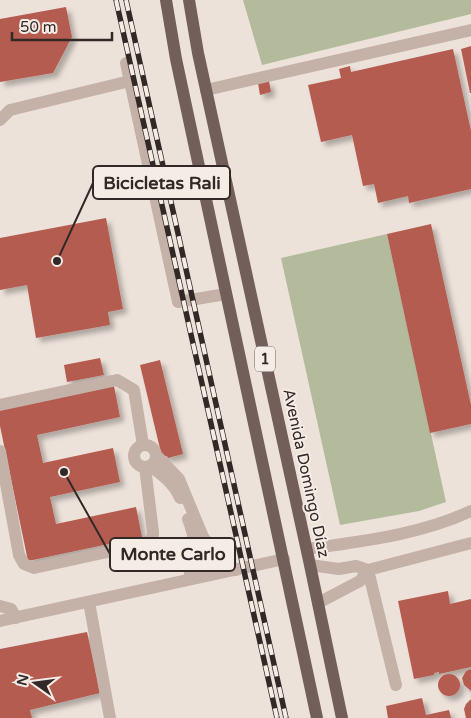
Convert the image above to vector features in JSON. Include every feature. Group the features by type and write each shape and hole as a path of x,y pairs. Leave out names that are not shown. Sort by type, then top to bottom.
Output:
{"main road":[{"name":"1","path":"166,0 176,59 317,718"},
{"name":"Avenida Domingo Díaz","path":"189,0 206,90 307,549 342,718"}],"street":[{"path":"206,90 471,30"},
{"path":"126,63 178,302 226,294"},
{"path":"0,120 10,110 130,81"},
{"path":"0,405 117,380 134,390 143,445"},
{"path":"0,451 19,555 24,564 34,568 144,544 153,538 150,463 150,446 143,445 139,446 134,452 134,459 138,465 150,463 179,479 203,537 215,552 236,570"},
{"path":"150,463 177,491 192,531 195,550 189,579"},
{"path":"307,549 394,536 452,520 471,511"},
{"path":"310,566 339,569 356,566 368,570 471,543"},
{"path":"0,621 284,559"},
{"path":"318,603 360,581 368,570"},
{"path":"368,570 396,685"},
{"path":"89,602 110,718"},
{"path":"0,606 11,609 16,618"}],"green space":[{"path":"243,0 471,0 471,14 262,65"},
{"path":"387,234 446,502 419,511 340,525 281,258"}],"building":[{"path":"66,7 72,37 53,73 0,82 0,19"},
{"path":"471,46 471,93 470,93 461,49"},
{"path":"453,49 471,131 471,189 409,203 408,196 378,203 374,184 363,186 352,135 321,142 308,85 341,78 339,69 350,66 351,72"},
{"path":"269,81 271,92 260,95 258,83"},
{"path":"106,218 123,309 108,312 110,325 36,338 27,285 0,290 0,238"},
{"path":"431,224 471,405 471,424 430,433 387,234"},
{"path":"100,358 104,375 67,382 64,365"},
{"path":"160,360 183,454 168,458 167,456 162,457 140,365"},
{"path":"114,386 120,417 37,435 43,463 113,448 120,482 50,497 56,524 136,507 142,537 28,561 0,426 0,410"},
{"path":"448,591 450,604 471,599 471,667 439,674 439,672 434,673 434,675 414,679 398,601"},
{"path":"87,632 100,693 30,710 32,718 0,718 0,649"},
{"path":"471,669 471,691 464,685 462,678 466,671"},
{"path":"449,674 457,677 460,685 457,693 449,696 441,693 438,685 441,677"},
{"path":"422,698 426,715 449,710 451,718 388,718 386,706"},
{"path":"471,699 471,718 466,718 464,709"}],"railway":[{"path":"116,0 277,718"},
{"path":"126,0 286,718"}],"place":[{"name":"Bicicletas Rali","path":"57,261"},
{"name":"Monte Carlo","path":"64,472"}]}
